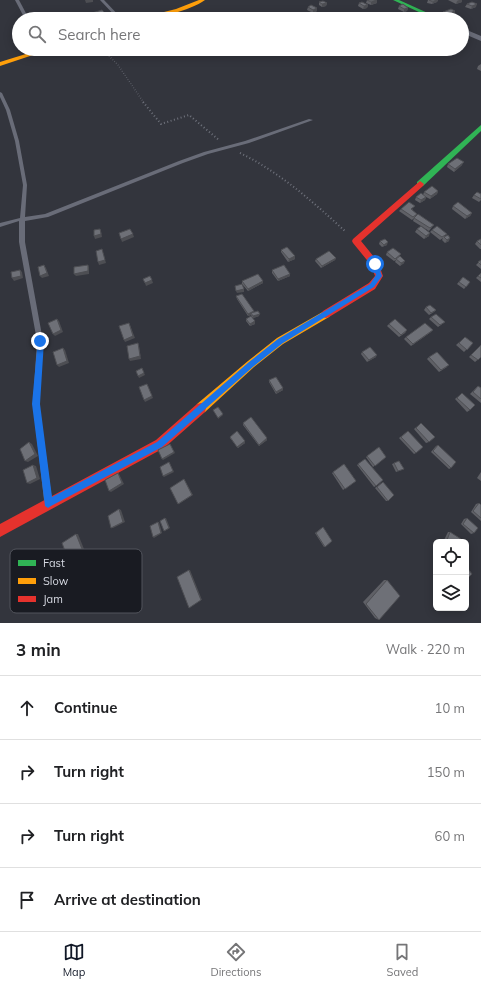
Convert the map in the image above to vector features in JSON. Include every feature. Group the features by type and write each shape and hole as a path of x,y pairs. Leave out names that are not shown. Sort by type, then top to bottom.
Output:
{"street":[{"path":"169,12 178,10 200,0"},
{"path":"395,0 422,12"},
{"path":"469,33 481,39"},
{"path":"0,64 25,56"},
{"path":"0,531 160,444 251,364 280,341 372,286 379,276 375,264 356,241 431,175 481,126"}],"lane":[{"path":"17,0 23,12"},
{"path":"102,0 113,12"},
{"path":"0,93 8,110 17,141 25,185 22,242 40,341 36,404 48,504"},
{"path":"0,225 16,220 46,216 181,162 206,153 247,142 311,120"}],"building":[{"path":"323,1 327,3 322,4 319,2"},
{"path":"362,2 368,5 364,6 359,3"},
{"path":"472,2 477,4 472,6 467,4"},
{"path":"403,4 408,8 404,9 399,6"},
{"path":"311,5 317,8 313,10 308,7"},
{"path":"451,9 455,11 452,12 443,12"},
{"path":"457,158 464,162 455,169 448,164"},
{"path":"432,186 438,191 431,196 424,192"},
{"path":"477,192 481,194 481,199 474,195"},
{"path":"421,193 426,197 421,200 416,197"},
{"path":"409,202 415,206 411,209 417,214 413,217 401,209"},
{"path":"458,202 472,213 467,216 453,206"},
{"path":"418,214 434,225 430,228 414,218"},
{"path":"421,226 430,233 426,236 417,229"},
{"path":"437,226 447,234 442,237 432,230"},
{"path":"100,229 101,234 94,236 94,230"},
{"path":"130,229 133,234 121,239 119,233"},
{"path":"448,235 450,238 447,240 444,237"},
{"path":"385,239 388,242 384,245 380,241"},
{"path":"481,239 481,245 477,241"},
{"path":"287,247 295,256 289,259 281,250"},
{"path":"393,248 401,254 395,259 387,252"},
{"path":"102,249 105,260 98,262 96,251"},
{"path":"329,251 336,258 322,266 316,259"},
{"path":"400,256 405,261 401,263 396,259"},
{"path":"44,265 47,273 40,276 38,267"},
{"path":"88,265 88,271 74,274 74,267"},
{"path":"284,265 290,274 278,279 272,270"},
{"path":"20,270 21,276 12,278 11,272"},
{"path":"258,274 263,281 248,289 242,281"},
{"path":"150,276 152,280 145,283 143,279"},
{"path":"463,277 470,282 466,287 459,282"},
{"path":"242,284 244,289 236,291 235,286"},
{"path":"242,294 254,311 248,314 236,296"},
{"path":"430,305 436,310 431,313 426,307"},
{"path":"258,311 260,314 253,316 251,313"},
{"path":"436,314 445,322 440,325 431,317"},
{"path":"251,316 255,321 250,324 246,319"},
{"path":"57,319 61,330 53,334 48,323"},
{"path":"395,319 407,330 401,335 389,324"},
{"path":"129,323 133,336 124,340 119,326"},
{"path":"425,323 433,330 413,344 406,337"},
{"path":"465,337 473,343 467,350 459,343"},
{"path":"138,343 140,356 129,359 127,346"},
{"path":"481,345 481,357 478,360 471,355"},
{"path":"370,347 377,355 369,360 362,352"},
{"path":"63,348 67,361 57,365 53,352"},
{"path":"437,352 449,365 441,370 429,357"},
{"path":"142,368 144,373 138,376 136,371"},
{"path":"276,377 283,388 276,392 269,380"},
{"path":"147,384 152,396 144,400 139,387"},
{"path":"478,386 481,388 481,399 473,392"},
{"path":"462,393 475,405 470,410 457,398"},
{"path":"218,407 223,414 218,418 213,410"},
{"path":"251,417 267,438 259,445 243,423"},
{"path":"421,423 435,437 429,442 416,428"},
{"path":"237,431 245,441 237,447 230,437"},
{"path":"408,431 423,447 416,453 401,437"},
{"path":"29,442 35,454 25,461 20,449"},
{"path":"170,444 174,452 162,459 158,450"},
{"path":"438,445 456,462 451,468 433,451"},
{"path":"379,447 386,457 375,466 367,456"},
{"path":"365,459 383,480 376,486 358,464"},
{"path":"399,461 404,469 398,471 394,463"},
{"path":"169,462 173,471 163,476 160,467"},
{"path":"344,464 356,481 345,489 333,472"},
{"path":"33,465 37,478 27,483 23,470"},
{"path":"118,473 122,483 109,491 105,480"},
{"path":"184,479 192,495 178,504 170,488"},
{"path":"383,482 394,495 388,501 377,487"},
{"path":"479,503 481,505 481,518 473,511"},
{"path":"119,509 123,522 111,528 108,516"},
{"path":"165,518 169,528 164,531 160,521"},
{"path":"467,518 478,528 474,533 463,524"},
{"path":"158,522 161,533 153,537 150,526"},
{"path":"323,527 332,541 325,547 316,533"},
{"path":"450,532 461,539 447,539"},
{"path":"76,534 82,549 64,549 62,543"},
{"path":"189,570 201,600 189,608 177,577"},
{"path":"469,570 472,574 469,577"},
{"path":"387,580 400,596 379,620 366,604"}],"traffic: fast":[{"path":"395,0 422,12"},
{"path":"420,184 481,127"}],"traffic: slow":[{"path":"169,12 203,0"},
{"path":"0,64 26,56"},
{"path":"201,408 251,364 280,341 326,314"}],"traffic: jam":[{"path":"326,314 372,286 379,276 375,264 356,241 420,184"},
{"path":"0,531 160,444 201,408"}],"route":[{"path":"40,341 36,404 48,504 160,444 251,364 280,341 372,286 379,276 375,264"}]}
